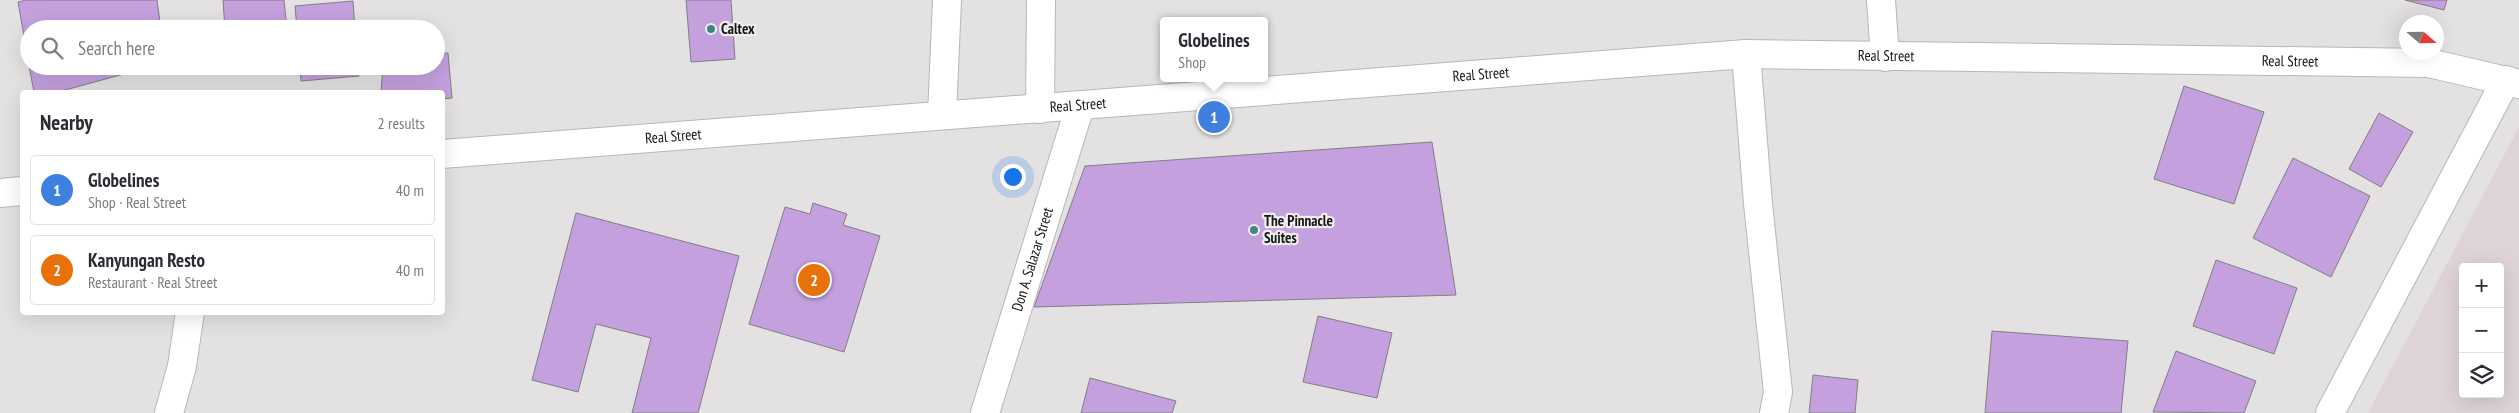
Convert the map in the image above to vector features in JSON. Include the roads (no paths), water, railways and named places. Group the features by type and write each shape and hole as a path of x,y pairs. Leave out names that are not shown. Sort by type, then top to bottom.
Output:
{"main road":[{"path":"942,115 947,0"},
{"path":"1040,109 1041,0"},
{"path":"1881,0 1885,57"},
{"path":"1746,54 1758,204 1778,392 1774,413"},
{"name":"Real Street","path":"445,154 1746,54 2429,63 2512,82"},
{"path":"2330,413 2512,82"},
{"name":"Don A. Salazar Street","path":"985,413 1080,106"},
{"path":"0,193 20,191"},
{"path":"169,413 182,366 190,315"}],"place":[{"name":"Caltex","path":"711,29"},
{"name":"Globelines","path":"1214,117"},
{"name":"The Pinnacle Suites","path":"1254,230"},
{"name":"Kanyungan Resto","path":"814,280"}]}
